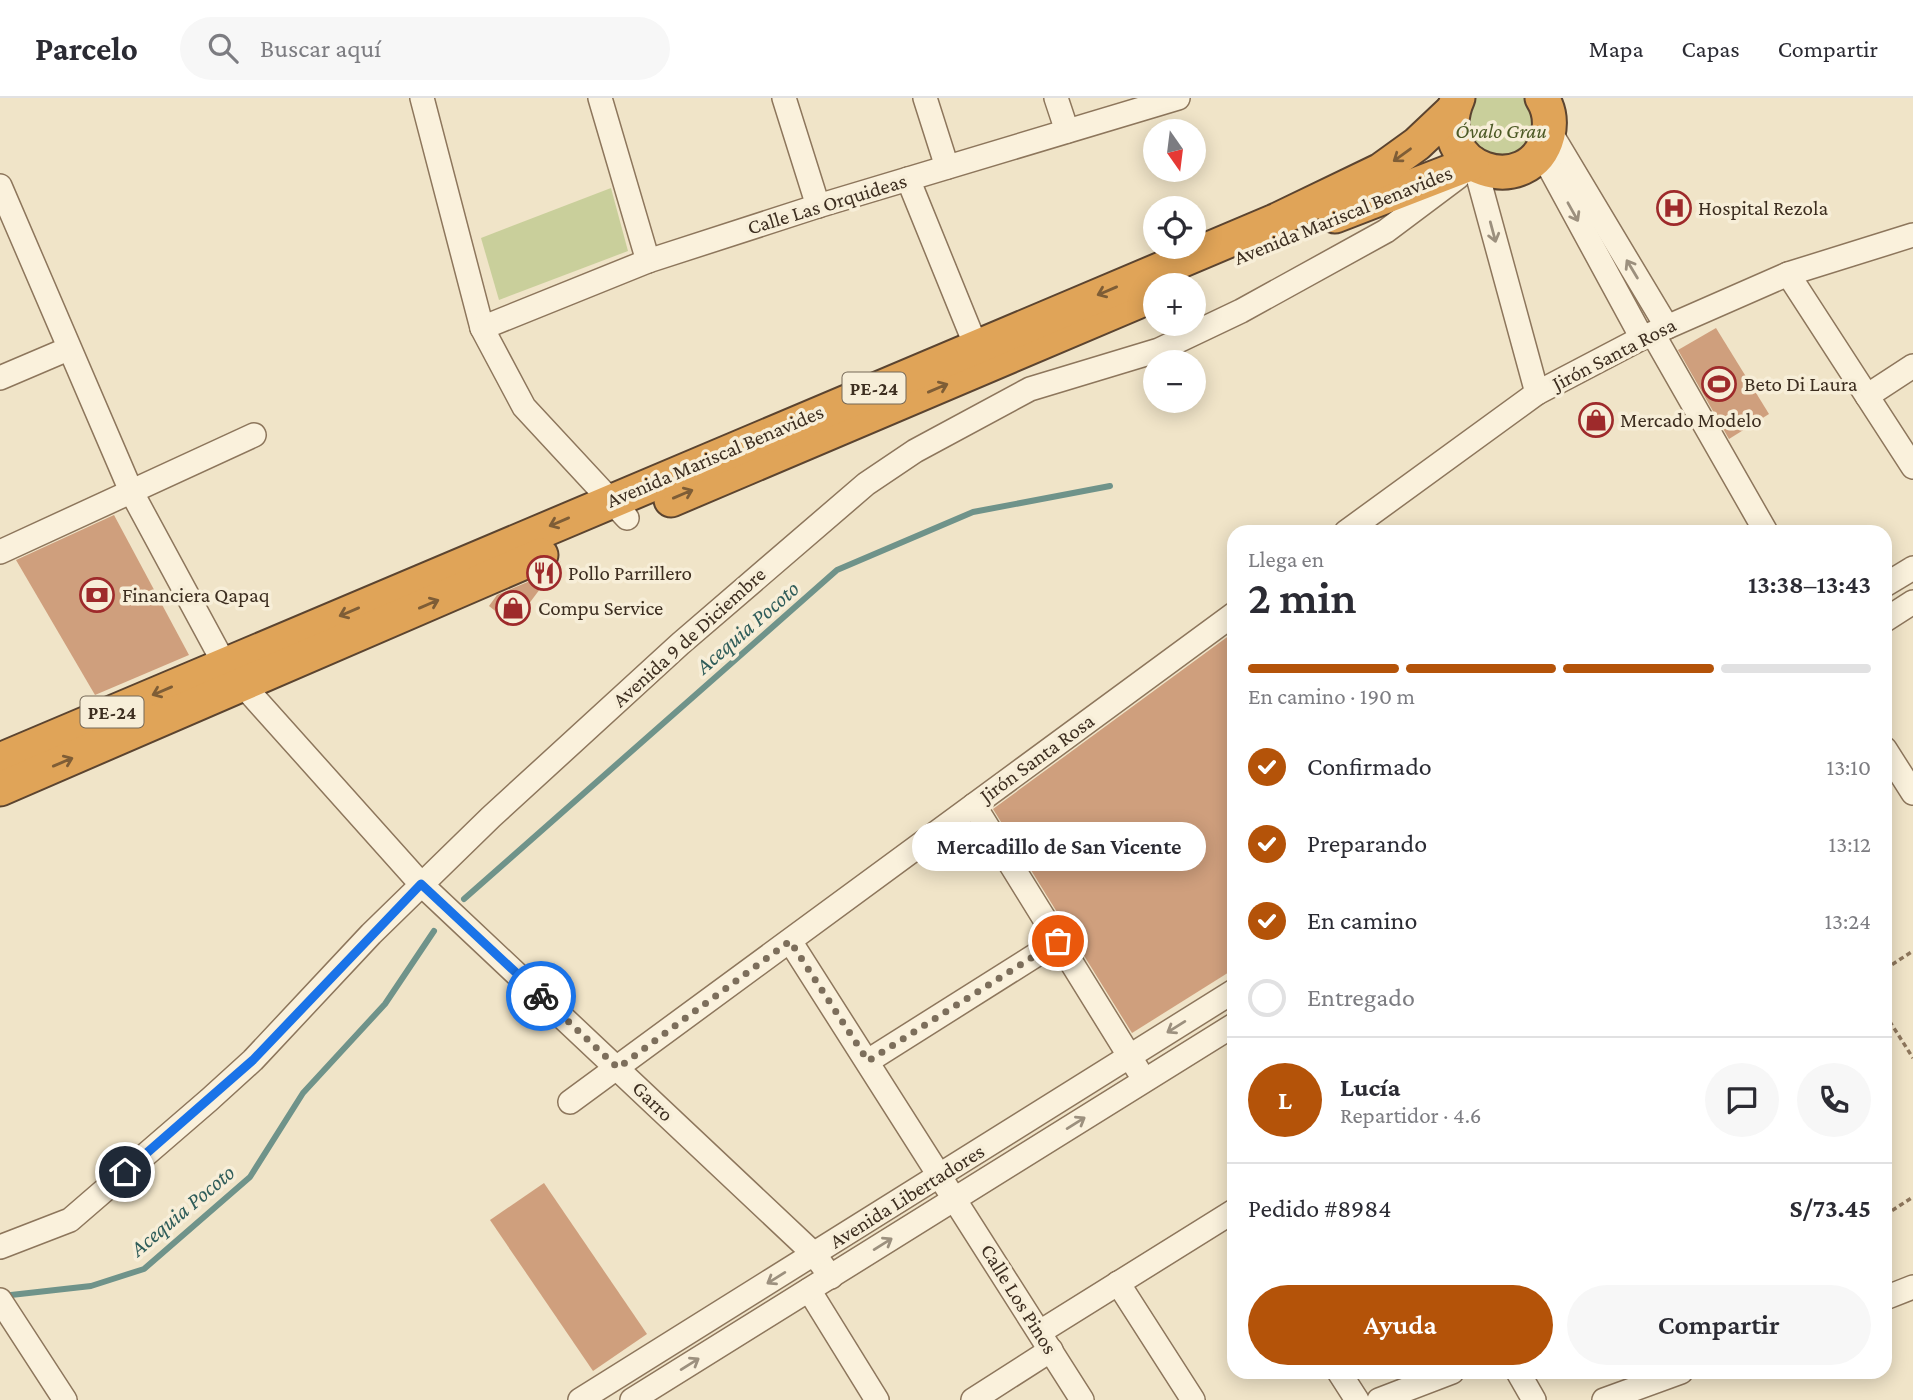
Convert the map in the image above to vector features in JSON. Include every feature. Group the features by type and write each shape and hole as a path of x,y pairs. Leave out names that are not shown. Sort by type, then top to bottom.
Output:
{"highway":[{"path":"1455,104 1452,136 1457,148 1474,164 1504,172 1531,162 1547,116"},
{"name":"Avenida Mariscal Benavides","path":"0,789 233,675 980,357 1275,220 1381,170 1417,144 1455,104"},
{"name":"Avenida Mariscal Benavides","path":"1204,273 1393,191 1474,164"},
{"name":"Avenida Mariscal Benavides","path":"980,357 1143,298"},
{"name":"Avenida Mariscal Benavides","path":"0,760 233,675"}],"street":[{"path":"422,98 482,328 524,407 619,509"},
{"path":"600,98 648,261"},
{"path":"785,98 818,206"},
{"path":"925,98 947,167"},
{"path":"1056,98 1067,131"},
{"name":"Calle Las Orquideas","path":"482,328 648,261 818,206 1178,98"},
{"path":"1547,116 1654,333 1762,525"},
{"path":"1474,164 1537,393"},
{"name":"Avenida 9 de Diciembre","path":"0,1247 70,1220 85,1208 253,1060 421,884 700,626 800,538 905,457 1030,389 1116,365 1187,338 1386,232 1474,164"},
{"path":"908,179 980,357"},
{"name":"Garro","path":"0,186 131,491 233,675 421,884 814,1254 831,1277"},
{"name":"Jirón Santa Rosa","path":"1356,525 1537,393 1654,333 1788,274 1913,235"},
{"path":"1788,274 1913,467"},
{"path":"0,378 68,349"},
{"path":"1867,396 1913,366"},
{"path":"0,552 254,435"},
{"path":"1892,581 1913,568"},
{"path":"1892,616 1913,602"},
{"name":"Jirón Santa Rosa","path":"570,1102 1227,619"},
{"path":"1892,760 1913,793"},
{"path":"974,805 1145,1081"},
{"name":"Calle Los Pinos","path":"790,941 956,1198 1082,1400"},
{"path":"868,1061 1058,941"},
{"name":"Avenida Libertadores","path":"580,1400 1227,995"},
{"name":"Avenida Libertadores","path":"632,1400 1227,1029"},
{"path":"973,1400 1118,1283 1227,1215"},
{"path":"1118,1283 1193,1400"},
{"path":"1892,1292 1913,1287"},
{"path":"809,1290 877,1400"},
{"path":"2,1303 65,1400"},
{"path":"1343,1379 1356,1400"},
{"path":"1380,1400 1434,1379"},
{"path":"1522,1379 1534,1400"},
{"path":"1604,1400 1662,1379"}],"path":[{"path":"1892,964 1913,951"},
{"path":"1892,1025 1913,1058"},
{"path":"1892,1210 1913,1197"}],"green space":[{"name":"Óvalo Grau","path":"1466,98 1536,98 1531,153 1480,159 1459,113"},
{"path":"611,188 628,251 499,300 481,238"}],"building":[{"name":"Beto Di Laura","path":"1716,328 1769,414 1729,439 1678,350"},
{"name":"Financiera Qapaq","path":"114,515 189,655 95,695 16,560"},
{"path":"561,561 513,625 489,606 497,595 549,573"},
{"path":"1227,637 1227,973 1132,1033 993,809"},
{"path":"544,1183 647,1334 593,1371 490,1220"}],"waterway":[{"name":"Acequia Pocoto","path":"464,899 837,570 973,512 1110,486"},
{"name":"Acequia Pocoto","path":"2,1296 91,1286 144,1269 250,1177 303,1093 385,1004 434,931"}],"way so far":[{"path":"541,996 618,1068 790,941 868,1061 1058,941"}],"place":[{"name":"Hospital Rezola","path":"1674,208"},
{"name":"Beto Di Laura","path":"1719,384"},
{"name":"Mercado Modelo","path":"1596,420"},
{"name":"Pollo Parrillero","path":"544,573"},
{"name":"Financiera Qapaq","path":"97,595"},
{"name":"Compu Service","path":"513,608"},
{"name":"Mercadillo de San Vicente","path":"1058,941"}],"route":[{"path":"125,1172 253,1060 370,934 421,884 541,996"}]}
